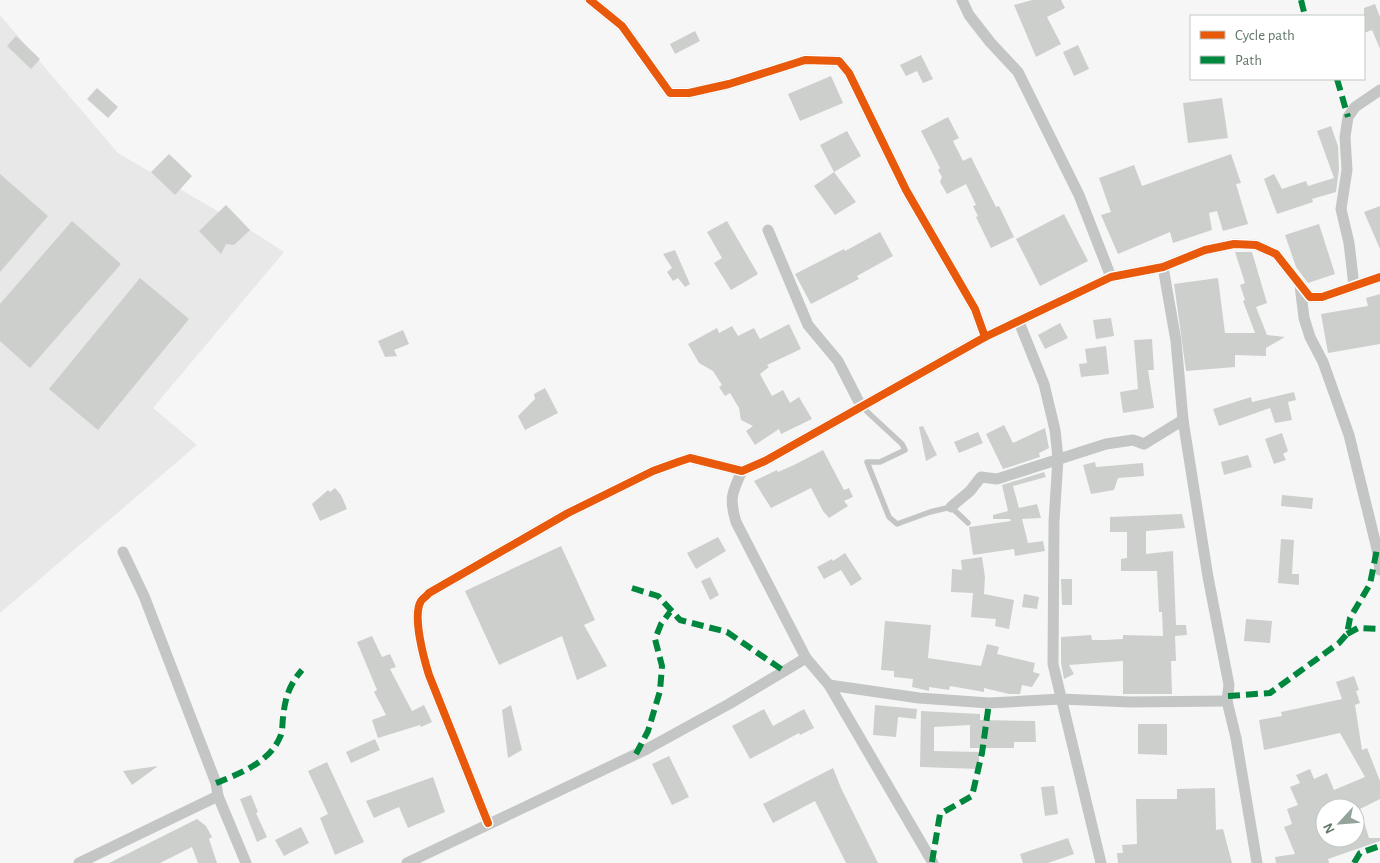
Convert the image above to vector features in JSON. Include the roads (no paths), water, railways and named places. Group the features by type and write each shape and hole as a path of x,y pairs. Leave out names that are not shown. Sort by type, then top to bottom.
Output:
{"street":[{"path":"590,0 622,26 670,93 689,93 729,84 805,60 838,61 853,81 906,190 976,309 985,337"},
{"path":"962,0 969,15 990,42 1018,72 1083,203 1111,277"},
{"path":"1354,286 1349,244 1341,209 1347,170 1348,117 1355,107 1380,90"},
{"path":"768,230 808,325 838,361 861,406"},
{"path":"488,824 429,675 423,654 418,616 420,602 429,594 568,514 653,471 690,458 742,471 798,445 861,406 985,337 1111,277 1163,267 1205,250 1234,244 1256,245 1276,254 1310,297 1316,298 1380,277"},
{"path":"1163,267 1176,341 1183,420 1208,577 1229,685 1227,701 1236,738 1248,820 1257,863"},
{"path":"1300,285 1304,318 1310,337 1323,362 1348,435 1377,549 1380,570"},
{"path":"1019,322 1044,384 1058,458 1054,522 1053,664 1101,863"},
{"path":"951,507 970,491 981,477 997,479 1106,444 1133,440 1144,444 1183,420"},
{"path":"742,471 732,492 731,506 736,522 806,658 829,685 933,863"},
{"path":"123,552 144,596 183,694 216,783 218,796 246,863"},
{"path":"407,863 647,749 729,704 806,658"},
{"path":"829,685 919,698 989,703 1061,699 1130,702 1227,701"},
{"path":"79,863 218,796"}],"lane":[{"path":"861,406 902,444 905,450 880,462 867,462 889,516 898,524 930,512 951,507 968,523"}]}
